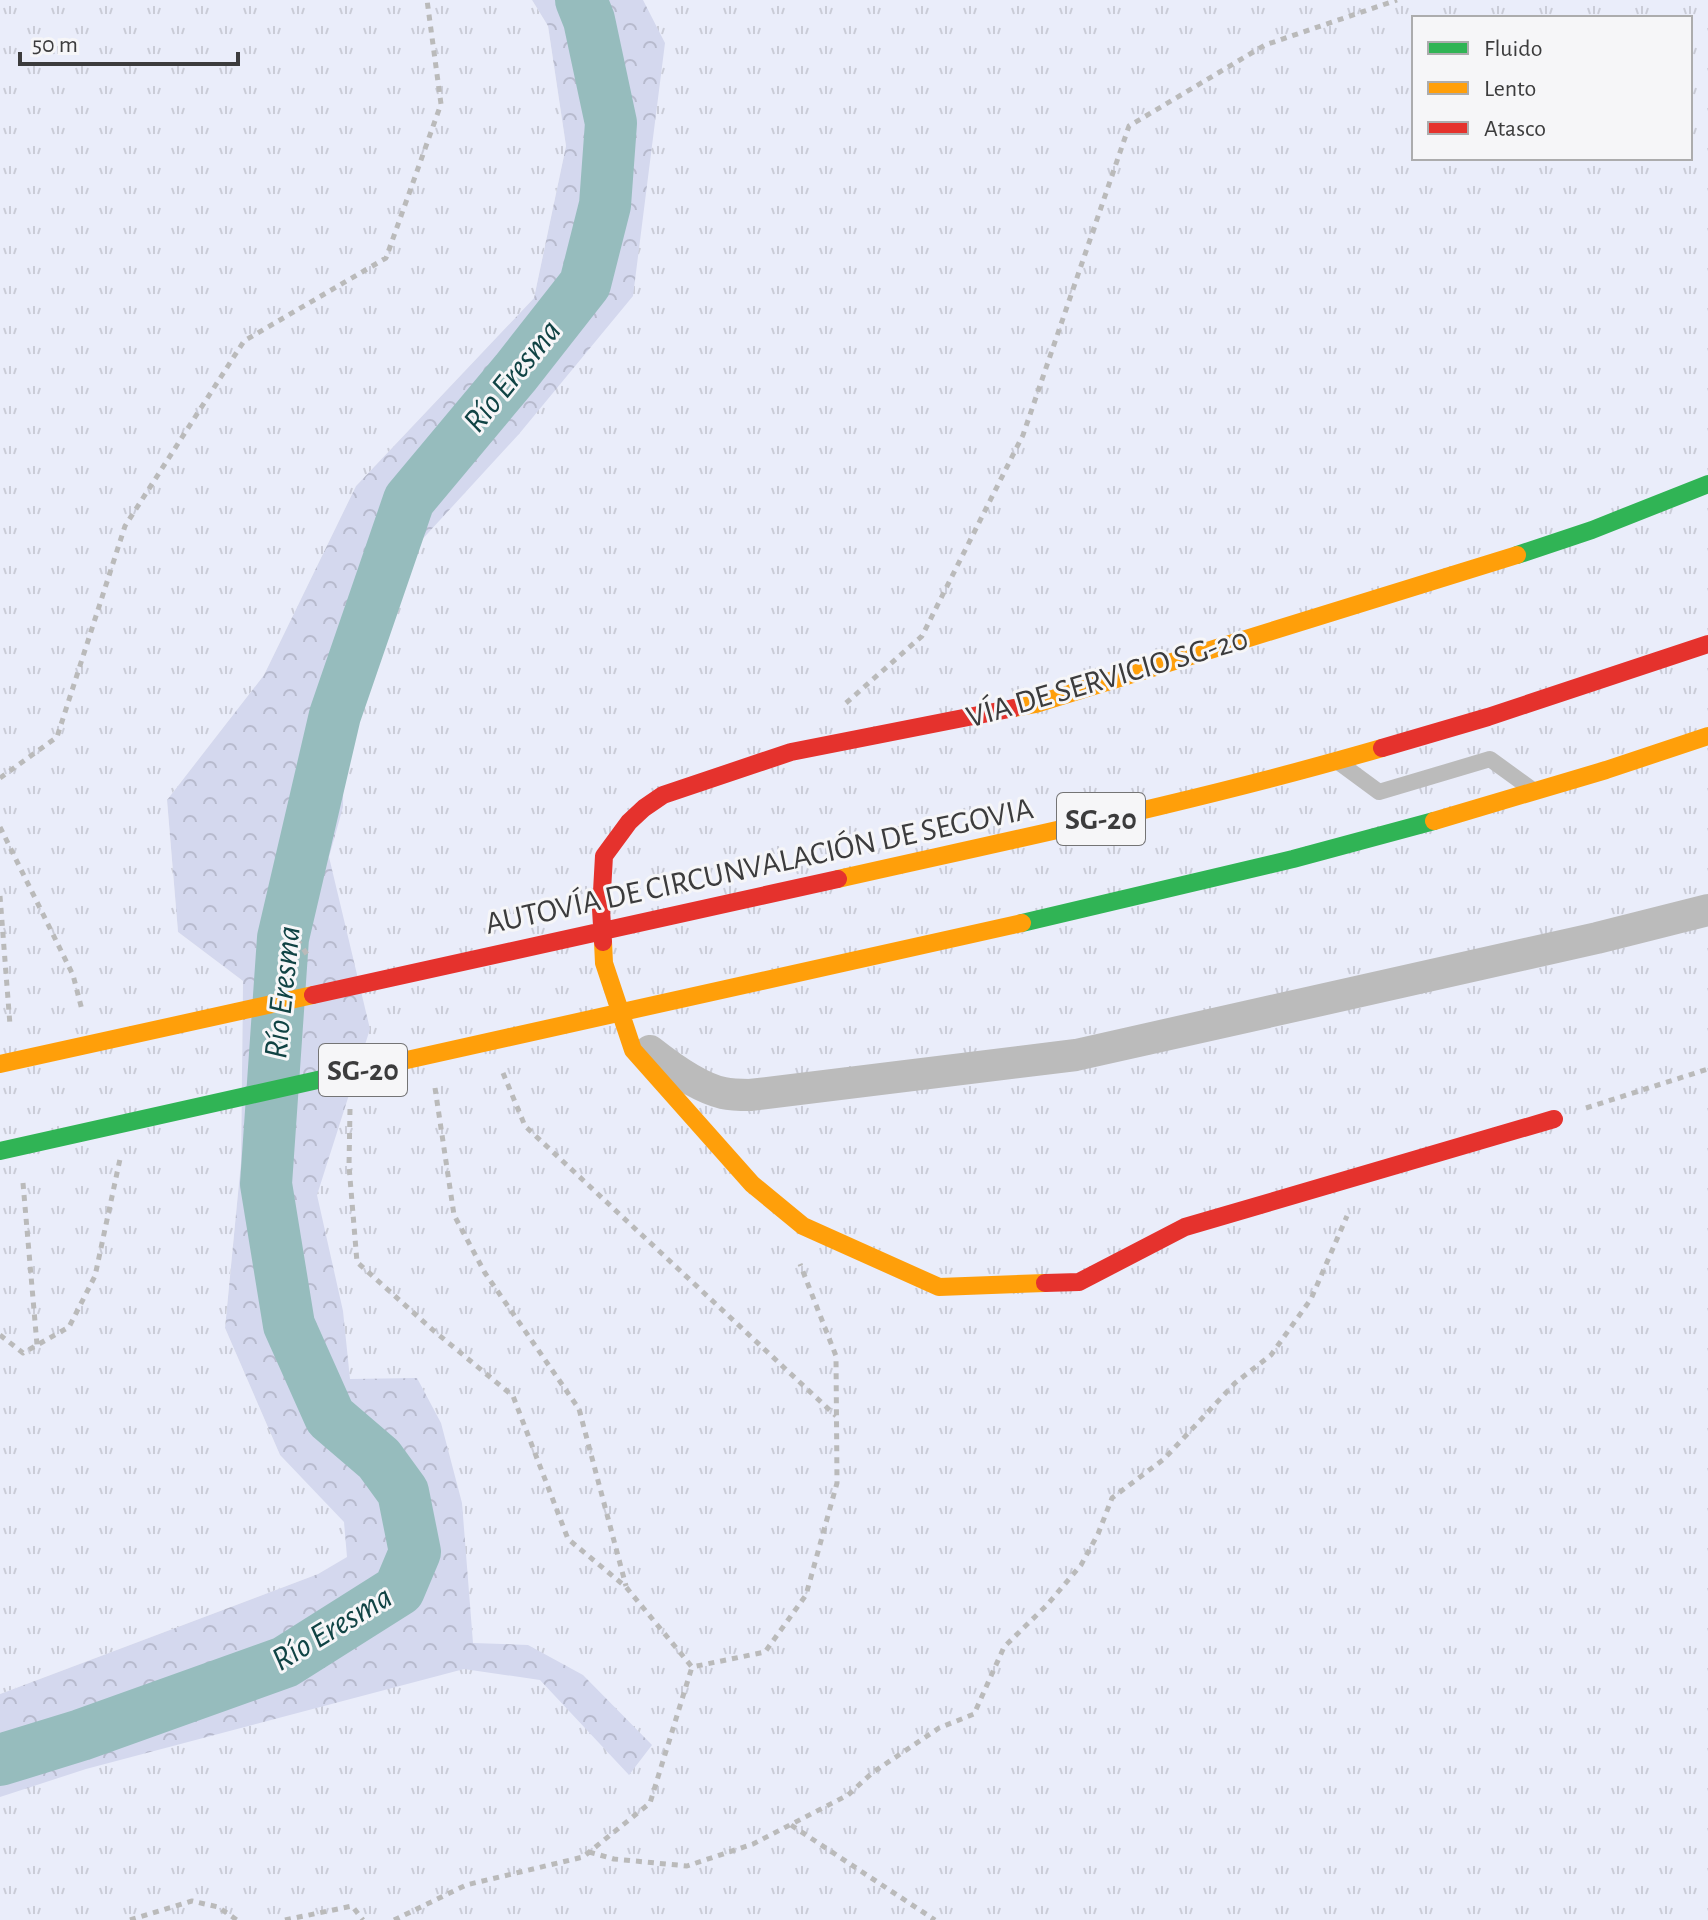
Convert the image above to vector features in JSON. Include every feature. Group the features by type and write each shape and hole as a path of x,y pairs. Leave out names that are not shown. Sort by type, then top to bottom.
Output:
{"main road":[{"name":"VÍA DE SERVICIO SG-20","path":"1554,1119 1185,1227 1079,1282 939,1287 803,1226 752,1184 633,1050 604,963 601,909 604,856 629,822 663,795 791,752 1036,704 1492,563 1592,530 1708,484"},
{"name":"AUTOVÍA DE CIRCUNVALACIÓN DE SEGOVIA","path":"0,1064 1057,830 1295,773 1548,698 1708,644"},
{"name":"SG-20","path":"0,1151 1060,915 1325,852 1592,775 1708,736"}],"street":[{"path":"627,1033 668,1065 694,1080 722,1093 750,1095 1076,1055 1708,910"}],"lane":[{"path":"1336,761 1379,792 1490,759 1535,792"}],"path":[{"path":"0,778 57,737 125,526 244,341 386,258 441,104 427,0"},
{"path":"839,710 922,636 1016,449 1129,126 1265,45 1397,0"},
{"path":"297,939 312,962"},
{"path":"500,1067 525,1126 836,1417"},
{"path":"1554,1119 1708,1069"},
{"path":"433,1075 454,1215 485,1273 579,1409 626,1587"},
{"path":"350,1108 349,1166 357,1262 513,1396 568,1539 626,1587 692,1667"},
{"path":"589,1852 614,1859 687,1866 753,1844 848,1795 872,1773 939,1728 974,1714 1004,1647 1047,1605 1081,1565 1098,1534 1112,1498 1164,1459 1235,1383 1271,1355 1311,1299 1365,1174"},
{"path":"692,1667 765,1652 806,1595 837,1483 836,1356 798,1259"},
{"path":"394,1920 466,1885 583,1857 650,1803 692,1667"},
{"path":"791,1825 935,1920"},
{"path":"130,1920 192,1901 218,1907 237,1920"},
{"path":"285,1920 352,1906 363,1920"}],"green space":[{"path":"0,0 532,0 548,26 566,146 534,298 356,486 264,675 167,800 178,932 243,981 241,1162 225,1328 280,1455 345,1522 348,1557 318,1574 0,1694"},
{"path":"532,0 643,0 665,43 633,296 519,434 406,557 344,679 343,807 329,857 370,1029 317,1195 343,1311 350,1379 417,1378 441,1423 462,1503 473,1643 528,1645 583,1675 652,1745 629,1775 540,1680 464,1669 86,1769 0,1797 0,1694 318,1574 347,1557 344,1522 280,1455 225,1328 241,1162 243,981 178,932 167,800 264,675 356,486 534,298 566,146 548,26"},
{"path":"581,0 1708,0 1708,1920 0,1920 0,1760 399,1590 289,1325 335,715 409,500 585,283"}],"waterway":[{"name":"Río Eresma","path":"0,1760 81,1735 285,1662 399,1590 415,1552 403,1492 379,1459 330,1417 289,1325 266,1184 283,938 335,715 409,500 585,284 605,205 611,123 589,20 581,0"}],"traffic: fast":[{"path":"1517,555 1592,530 1708,484"},
{"path":"1022,923 1293,859 1434,821"},
{"path":"0,1151 389,1064"}],"traffic: slow":[{"path":"1014,708 1036,704 1517,555"},
{"path":"1434,821 1708,736"},
{"path":"838,879 1179,801 1382,748"},
{"path":"389,1064 1022,923"},
{"path":"603,942 604,963 633,1050 752,1184 803,1226 939,1287 1045,1283"},
{"path":"0,1064 313,995"}],"traffic: jam":[{"path":"1382,748 1488,717 1708,644"},
{"path":"603,942 604,856 629,822 663,795 791,752 1014,708"},
{"path":"313,995 838,879"},
{"path":"1045,1283 1079,1282 1185,1227 1554,1119"}]}
